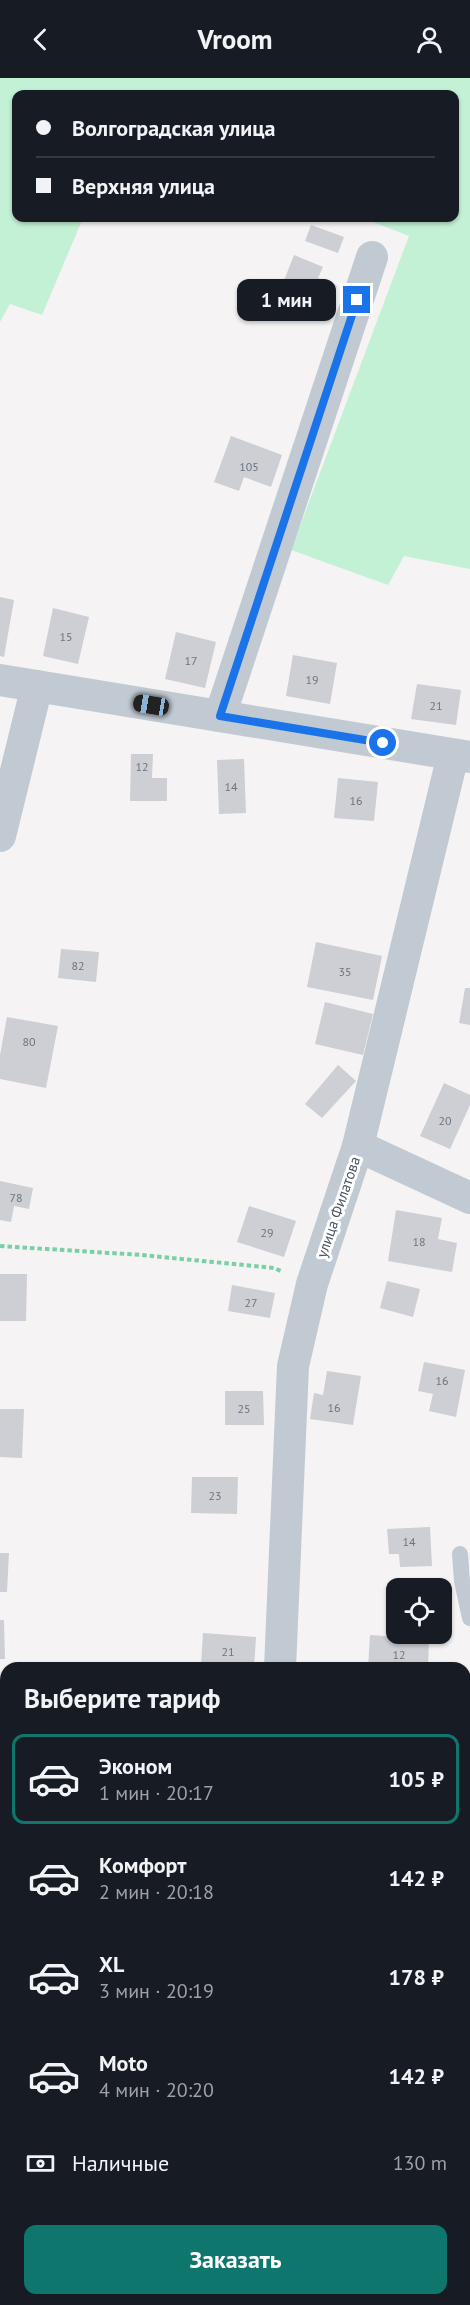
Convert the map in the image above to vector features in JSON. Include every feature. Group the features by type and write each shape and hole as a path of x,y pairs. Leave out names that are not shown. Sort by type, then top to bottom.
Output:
{"street":[{"path":"220,716 372,257"},
{"path":"0,680 462,756"},
{"path":"0,836 37,686"},
{"name":"улица Филатова","path":"280,1662 293,1366 312,1284 358,1146 462,756"},
{"path":"358,1146 470,1198"}],"lane":[{"path":"460,1554 462,1581 470,1623"}],"path":[{"path":"0,1246 142,1255 274,1268 312,1284"}],"green space":[{"path":"0,78 470,78 470,569 404,556 388,585 291,550 409,236 373,222 459,222 459,90 12,90 12,222 81,222 42,315 10,304 0,322"}],"building":[{"path":"311,225 344,237 338,253 305,241"},
{"path":"294,255 323,267 318,278 337,286 330,303 283,283"},
{"path":"231,436 282,455 271,487 244,477 239,491 214,482"},
{"path":"0,597 14,600 4,657 0,656"},
{"path":"53,608 89,617 78,664 43,656"},
{"path":"176,632 216,642 205,688 165,679"},
{"path":"293,655 337,663 330,704 286,696"},
{"path":"417,684 461,690 456,725 411,719"},
{"path":"131,754 153,754 152,778 167,778 167,801 130,801"},
{"path":"244,759 246,813 219,814 217,760"},
{"path":"338,778 378,782 374,821 334,818"},
{"path":"316,942 382,956 373,1000 307,987"},
{"path":"61,949 99,952 96,982 58,978"},
{"path":"465,988 470,988 470,1025 459,1023"},
{"path":"325,1002 373,1014 363,1055 315,1044"},
{"path":"7,1017 58,1026 46,1088 0,1079 0,1055"},
{"path":"338,1065 356,1081 322,1118 305,1104"},
{"path":"444,1083 470,1095 470,1105 450,1149 420,1136"},
{"path":"0,1181 33,1188 29,1209 14,1206 11,1222 0,1220"},
{"path":"249,1206 296,1221 284,1257 237,1242"},
{"path":"396,1210 442,1218 438,1239 457,1243 452,1272 388,1261"},
{"path":"0,1274 27,1274 26,1321 0,1321"},
{"path":"387,1281 420,1289 413,1317 380,1308"},
{"path":"232,1285 275,1293 270,1318 228,1311"},
{"path":"424,1362 465,1370 456,1417 429,1411 433,1394 418,1391"},
{"path":"327,1371 361,1376 353,1425 310,1419 314,1393 323,1395"},
{"path":"225,1391 263,1391 264,1425 225,1425"},
{"path":"0,1409 24,1409 22,1458 0,1457"},
{"path":"192,1477 238,1477 237,1514 191,1513"},
{"path":"430,1527 432,1566 400,1567 399,1554 389,1554 387,1529"},
{"path":"0,1553 9,1553 7,1592 0,1592"},
{"path":"0,1620 4,1620 5,1659 0,1659"},
{"path":"203,1633 256,1637 254,1662 201,1662"},
{"path":"370,1635 386,1636 386,1644 429,1644 428,1662 368,1662"}],"route":[{"path":"357,300 220,716 383,743"}]}
